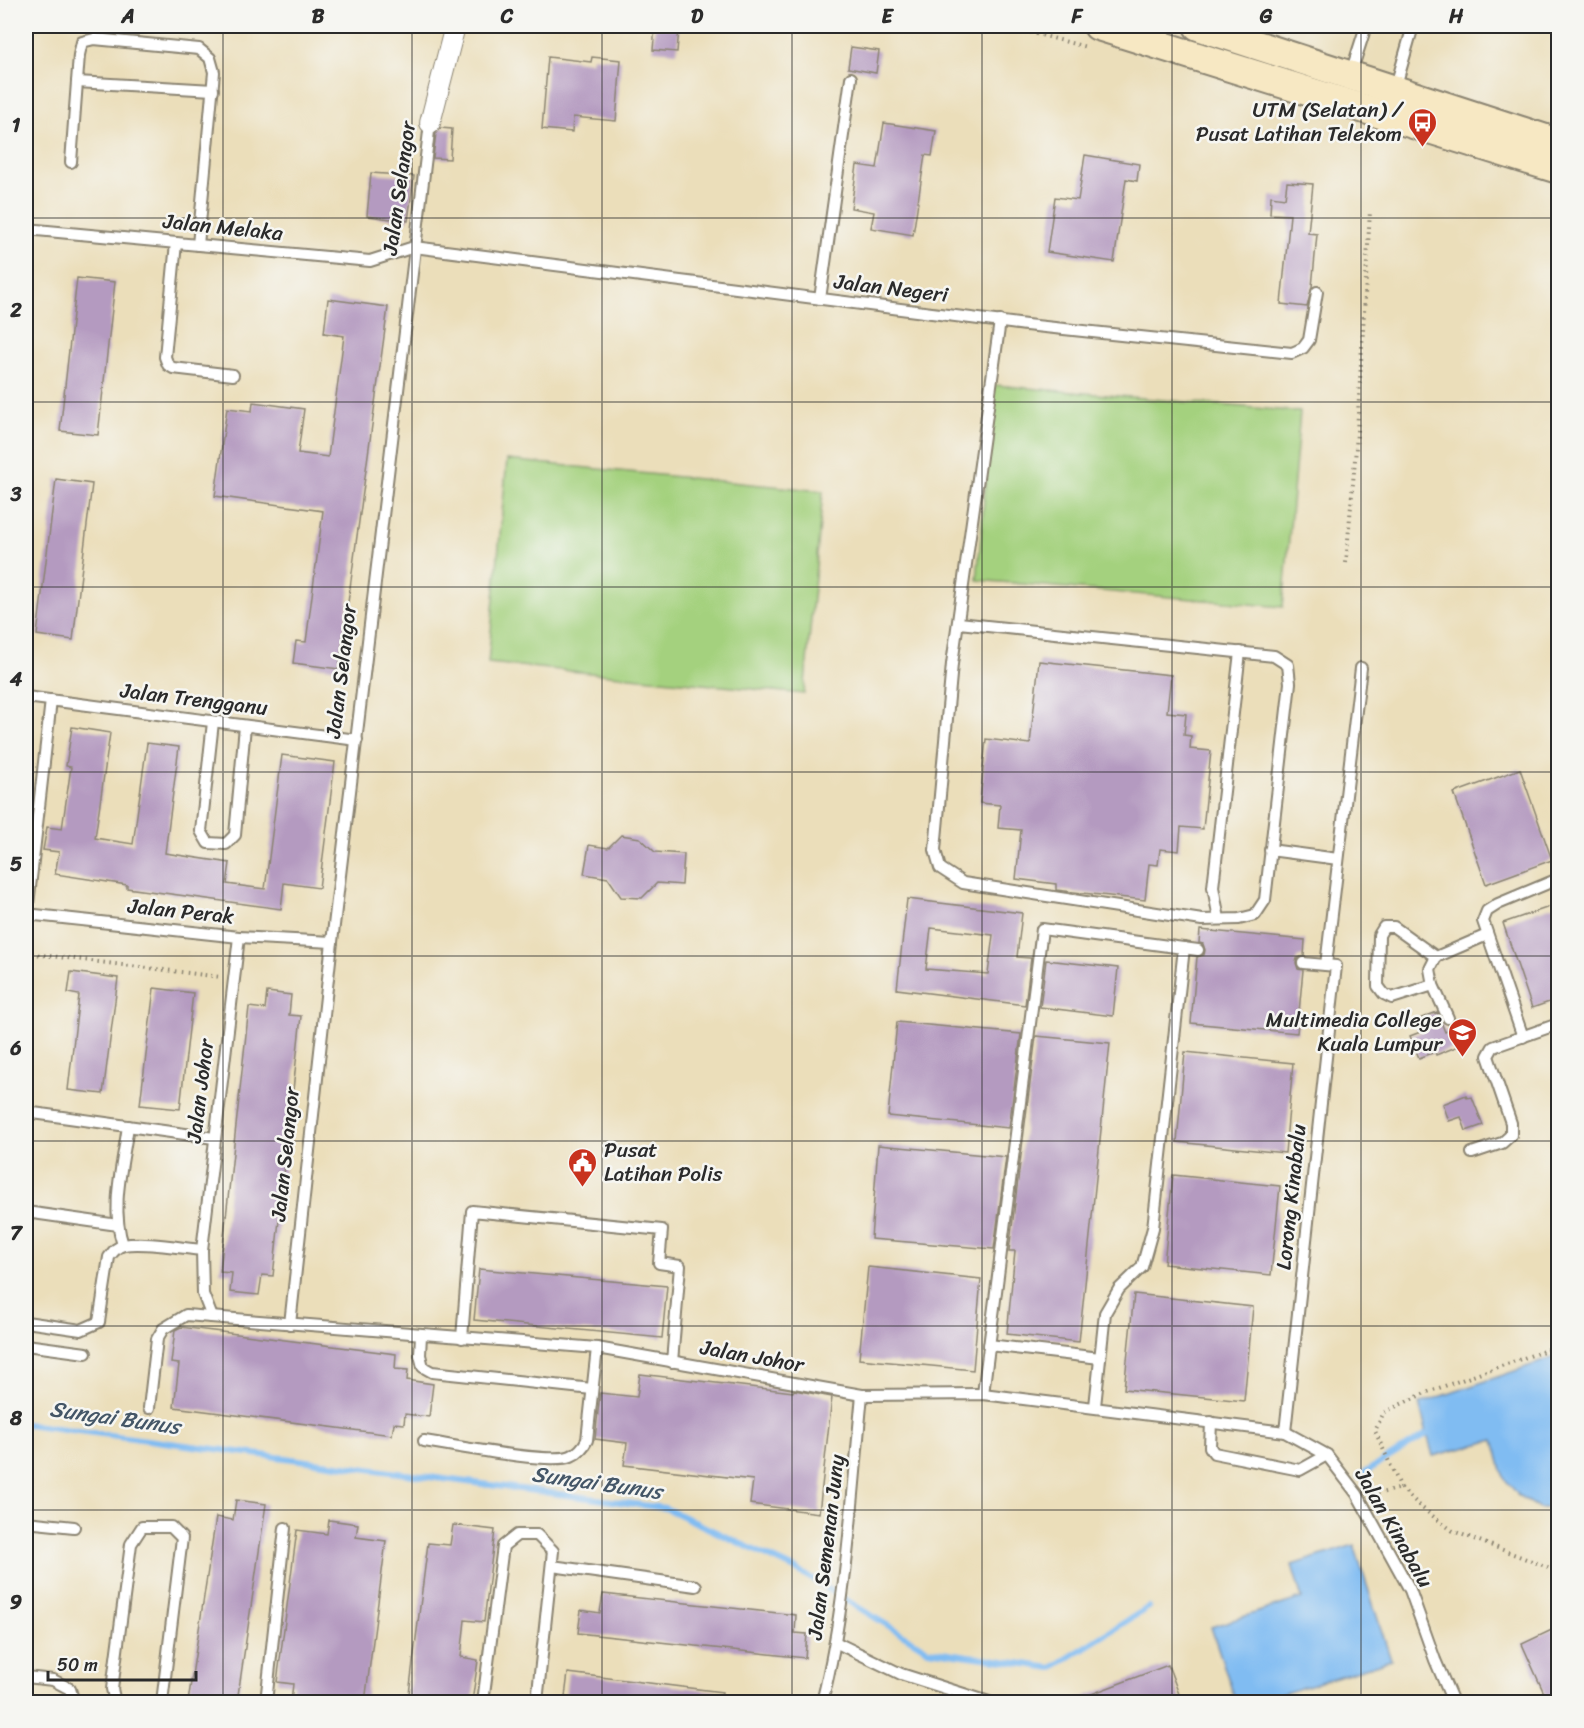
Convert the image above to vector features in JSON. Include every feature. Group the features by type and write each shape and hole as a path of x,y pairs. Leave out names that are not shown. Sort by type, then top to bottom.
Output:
{"main road":[{"path":"1098,26 1558,169"},
{"path":"1198,26 1558,143"}],"street":[{"name":"Jalan Selangor","path":"430,123 455,26"}],"lane":[{"path":"1350,76 1366,26"},
{"path":"1395,90 1413,26"},
{"path":"71,162 79,55 82,42 94,39 199,49 210,58 214,72 198,246"},
{"path":"820,299 851,78"},
{"path":"77,82 213,90"},
{"name":"Jalan Selangor","path":"290,1324 332,942 430,123"},
{"name":"Jalan Melaka","path":"26,229 370,261 414,248"},
{"path":"176,243 165,357 168,365 173,368 233,375"},
{"name":"Jalan Negeri","path":"414,248 1000,321 1292,353 1303,348 1308,340 1317,292"},
{"path":"959,623 1274,656 1288,665 1290,683 1265,900 1255,915 1239,919 1202,920 963,883 940,868 934,850 952,664 1000,321"},
{"path":"1219,919 1213,887 1240,652"},
{"name":"Lorong Kinabalu","path":"1285,1431 1331,966 1338,859 1361,668"},
{"name":"Jalan Trengganu","path":"26,697 357,740"},
{"path":"26,914 51,700"},
{"path":"213,722 201,831 208,843 226,844 234,835 245,726"},
{"path":"1270,850 1338,859"},
{"path":"1523,1037 1483,921 1487,910 1558,879"},
{"name":"Jalan Perak","path":"26,914 239,937 332,942"},
{"path":"1433,985 1392,998 1384,993 1378,986 1379,935 1384,927 1394,927 1436,957"},
{"path":"983,1394 1042,929 1198,950"},
{"path":"1448,1018 1433,985 1430,969 1436,957 1486,934"},
{"name":"Jalan Johor","path":"212,1317 203,1294 202,1250 239,937"},
{"path":"1095,1407 1105,1313 1119,1289 1142,1267 1153,1228 1184,948"},
{"path":"1303,963 1331,966"},
{"path":"1472,1153 1502,1143 1511,1135 1511,1123 1488,1056 1493,1047 1558,1024"},
{"path":"26,1112 214,1138"},
{"path":"123,1245 116,1207 128,1126"},
{"path":"462,1338 472,1211 662,1230 659,1263 680,1266 672,1362"},
{"path":"26,1212 118,1225"},
{"path":"26,1322 81,1330 99,1322 109,1257 115,1249 123,1245 202,1250"},
{"name":"Jalan Johor","path":"149,1408 157,1339 163,1329 186,1315 597,1348 862,1395 983,1394 1285,1431"},
{"path":"421,1335 420,1355 423,1367 432,1372 592,1389"},
{"path":"26,1345 86,1353"},
{"path":"989,1345 1100,1358"},
{"path":"424,1441 539,1458 571,1456 584,1446 587,1440 597,1348"},
{"name":"Jalan Semenan Juny","path":"822,1702 835,1642 862,1395"},
{"path":"1211,1422 1210,1447 1214,1453 1300,1470 1327,1455"},
{"name":"Jalan Kinabalu","path":"1285,1431 1327,1455 1360,1500 1410,1590 1453,1702"},
{"path":"26,1522 74,1527"},
{"path":"115,1702 112,1689 131,1544 142,1527 171,1527 183,1538 162,1702"},
{"path":"266,1702 285,1528"},
{"path":"483,1702 503,1546 517,1535 537,1535 552,1551 537,1702"},
{"path":"552,1566 696,1586"},
{"path":"835,1642 901,1674 989,1702"},
{"path":"26,1677 53,1680 70,1689 74,1702"}],"path":[{"path":"1346,563 1356,448 1370,211"},
{"path":"26,953 233,979"},
{"path":"1558,1346 1436,1389 1384,1412 1375,1431 1401,1488 1422,1508 1453,1531 1558,1570"},
{"path":"1360,1500 1377,1493 1401,1488"}],"green space":[{"path":"994,385 1300,412 1283,607 977,580"},
{"path":"507,460 823,491 804,694 488,663"}],"water":[{"path":"1558,1356 1558,1508 1539,1508 1519,1496 1504,1478 1494,1440 1433,1456 1419,1404"},
{"path":"1354,1545 1391,1660 1256,1702 1236,1702 1211,1627 1302,1598 1292,1565"}],"building":[{"path":"655,27 679,29 677,52 653,50"},
{"path":"851,47 879,51 876,73 848,68"},
{"path":"548,57 591,62 592,57 621,60 616,121 573,117 572,132 542,129"},
{"path":"884,123 936,131 932,156 925,155 913,235 871,228 874,212 851,208 857,165 877,168"},
{"path":"440,128 452,129 450,159 433,158 436,133"},
{"path":"1085,155 1139,164 1137,181 1126,179 1114,262 1047,252 1055,197 1078,200"},
{"path":"371,173 414,176 408,221 367,216"},
{"path":"1287,182 1313,184 1308,233 1317,234 1312,287 1307,307 1281,304 1290,215 1270,214 1271,196 1285,198"},
{"path":"77,278 115,282 98,435 60,431"},
{"path":"328,299 388,307 339,669 293,663 296,641 306,642 323,511 215,496 227,408 252,411 253,402 304,409 298,453 328,457 344,336 324,333"},
{"path":"56,479 92,484 73,640 37,635"},
{"path":"1039,661 1171,675 1167,712 1186,714 1184,735 1191,736 1190,749 1211,751 1203,829 1181,827 1179,851 1160,849 1158,865 1149,864 1145,900 1056,890 1056,884 1016,879 1021,830 998,828 1000,805 980,803 986,739 1030,744"},
{"path":"72,727 110,733 95,838 133,844 147,743 179,747 165,853 230,863 227,884 265,889 282,755 335,762 319,888 284,883 281,909 127,888 127,885 55,874 59,852 43,850 47,827 62,829 71,767 66,766"},
{"path":"1520,769 1552,860 1486,884 1454,793"},
{"path":"621,835 640,838 655,852 684,854 682,885 657,883 642,898 621,897 608,878 584,874 589,845 608,848"},
{"path":"907,899 1022,913 1017,957 1031,958 1025,1005 897,989","holes":["931,928 993,935 988,974 926,969"]},
{"path":"1558,904 1558,999 1532,1008 1503,923"},
{"path":"1200,930 1305,940 1304,956 1297,958 1296,963 1298,969 1303,970 1297,1033 1191,1023 1197,957 1204,955 1205,950 1203,944 1199,943"},
{"path":"1046,960 1118,968 1113,1016 1040,1007"},
{"path":"71,972 118,978 103,1094 68,1090 79,995 68,993"},
{"path":"154,988 193,993 180,1109 140,1105"},
{"path":"267,992 291,995 289,1015 301,1016 273,1276 262,1275 259,1295 230,1292 232,1273 220,1272 249,1007 265,1009"},
{"path":"1437,1012 1445,1032 1454,1028 1461,1045 1436,1055 1435,1052 1419,1058 1410,1036 1423,1031 1419,1019"},
{"path":"897,1022 1021,1034 1009,1128 888,1116"},
{"path":"1036,1036 1110,1043 1079,1342 1007,1334 1015,1251 1009,1251"},
{"path":"1185,1052 1293,1063 1285,1153 1177,1142"},
{"path":"1466,1095 1467,1098 1472,1097 1483,1125 1466,1131 1461,1117 1449,1121 1443,1104"},
{"path":"878,1145 1006,1157 994,1249 871,1239"},
{"path":"1173,1175 1280,1186 1271,1275 1164,1264"},
{"path":"868,1267 981,1279 973,1370 859,1359"},
{"path":"479,1269 667,1286 662,1338 474,1320"},
{"path":"1134,1294 1253,1307 1244,1401 1124,1389"},
{"path":"181,1327 396,1354 395,1369 408,1370 407,1380 433,1384 429,1417 405,1414 404,1424 394,1423 392,1435 174,1407 179,1364 171,1363 175,1330"},
{"path":"640,1374 793,1392 794,1390 832,1397 819,1513 750,1504 753,1480 624,1465 627,1443 595,1439 600,1393 637,1397"},
{"path":"236,1500 266,1504 237,1702 188,1702 216,1517 233,1520"},
{"path":"329,1520 358,1524 356,1537 386,1541 365,1702 291,1702 293,1684 277,1682 297,1530 327,1534"},
{"path":"453,1525 495,1530 484,1622 465,1620 461,1657 478,1660 472,1702 408,1702 428,1543 450,1545"},
{"path":"603,1594 796,1615 795,1633 807,1634 805,1658 578,1633 581,1610 600,1613"},
{"path":"1558,1627 1558,1702 1548,1702 1522,1644"},
{"path":"1168,1665 1182,1702 1073,1702 1073,1701"},
{"path":"568,1673 722,1692 721,1702 585,1702 586,1700 565,1697"}],"waterway":[{"name":"Sungai Bunus","path":"26,1424 665,1508 797,1570 928,1650 1052,1668 1149,1607"},
{"name":"Sungai Bunus","path":"1359,1476 1433,1432"}],"place":[{"name":"UTM (Selatan) / Pusat Latihan Telekom","path":"1423,148"},
{"name":"Multimedia College Kuala Lumpur","path":"1463,1058"},
{"name":"Pusat Latihan Polis","path":"583,1188"}]}
